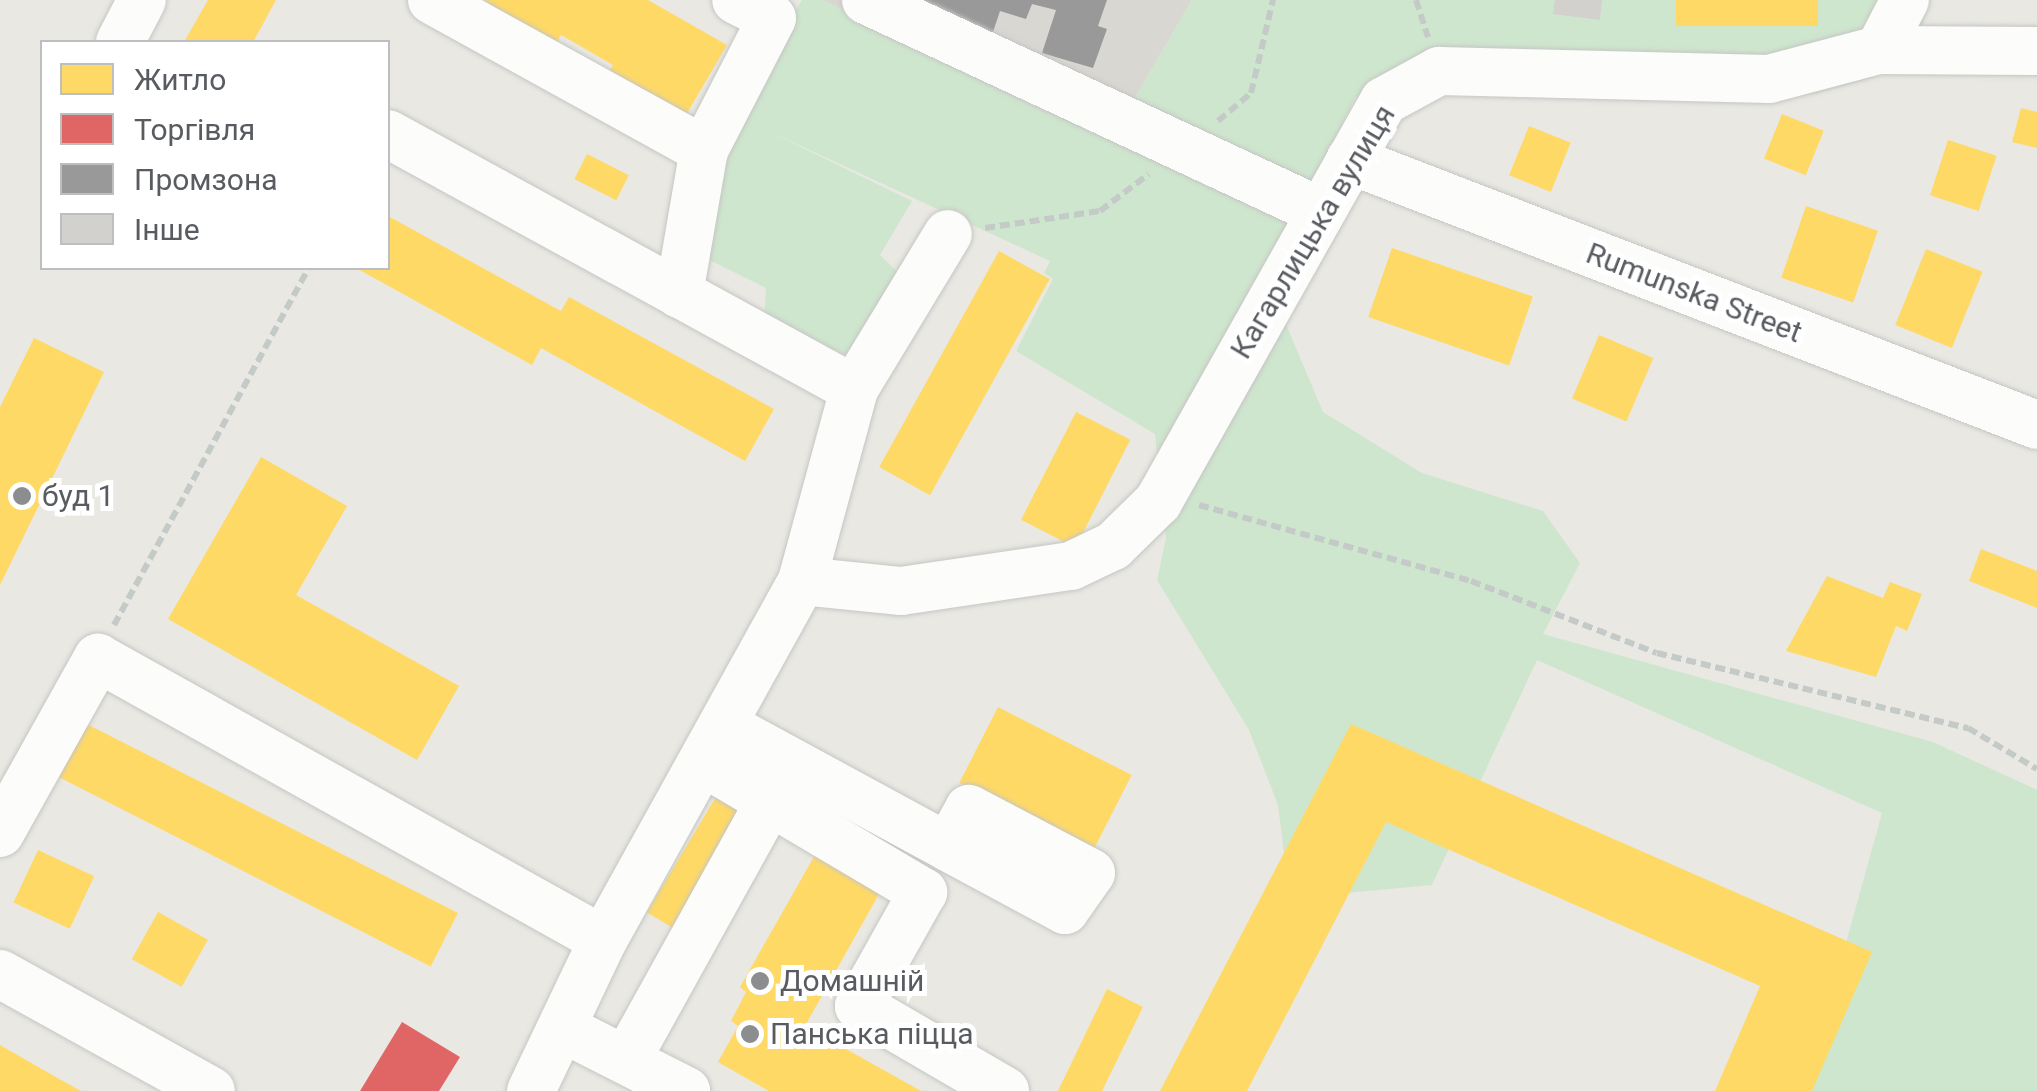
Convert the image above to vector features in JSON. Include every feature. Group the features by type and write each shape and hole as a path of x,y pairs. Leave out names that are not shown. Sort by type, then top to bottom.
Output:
{"street":[{"path":"121,40 142,0"},
{"path":"432,0 704,150"},
{"path":"680,294 704,150 772,18 736,0"},
{"path":"866,0 1320,212"},
{"path":"1879,50 1905,0"},
{"name":"Кагарлицька вулиця","path":"802,581 902,591 1070,566 1113,546 1158,502 1384,101 1440,70 1769,78 1879,50 2037,51"},
{"path":"390,135 854,389"},
{"name":"Rumunska Street","path":"1350,160 2037,425"},
{"path":"531,1091 564,1029 603,940 802,581 854,389 948,234"},
{"path":"0,833 98,658 603,940"},
{"path":"715,744 770,801 923,892 859,1006 1006,1091"},
{"path":"715,744 948,846"},
{"path":"627,1059 770,801"},
{"path":"0,974 210,1091"},
{"path":"564,1029 686,1091"}],"path":[{"path":"98,658 308,270"},
{"path":"1158,502 1213,506 1349,544 1657,653 1968,728 2037,768"}],"shaded area":[{"path":"822,0 1192,0 1114,134"}],"green space":[{"path":"802,0 822,0 1114,134 1192,0 1930,0 1910,66 1816,94 1725,100 1510,75 1394,108 1356,96 1266,277 1323,412 1422,473 1543,511 1580,563 1543,634 1933,742 2037,790 2037,1091 1805,1091 1882,813 1537,660 1432,885 1346,893 1285,861 1278,805 1249,730 1157,580 1166,538 1155,434 1016,351 1053,279 1044,273 1050,261 766,130 912,201 880,255 909,283 852,357 764,323 766,288 691,251 733,115"}],"building: Житло":[{"path":"208,0 276,0 254,40 185,40"},
{"path":"484,0 648,0 727,45 686,115 606,77 613,65 561,35 554,47"},
{"path":"1676,0 1818,0 1818,26 1676,26"},
{"path":"2021,108 2037,112 2037,148 2012,142"},
{"path":"1782,114 1824,131 1806,175 1764,159"},
{"path":"1529,126 1571,143 1551,192 1509,175"},
{"path":"1948,140 1997,156 1979,211 1930,195"},
{"path":"587,154 629,175 616,200 574,179"},
{"path":"1806,206 1878,231 1853,303 1781,278"},
{"path":"390,217 561,311 569,297 774,409 745,461 541,348 532,365 360,270 390,270"},
{"path":"1392,248 1533,297 1509,366 1368,317"},
{"path":"1926,249 1983,272 1952,348 1895,325"},
{"path":"999,251 1050,279 930,495 879,467"},
{"path":"1599,335 1653,358 1626,422 1572,399"},
{"name":"буд 1","path":"34,338 104,372 0,585 0,407"},
{"path":"1076,412 1130,440 1075,548 1021,520"},
{"path":"261,457 347,506 296,595 459,686 417,760 168,619"},
{"path":"1981,549 2037,571 2037,608 1969,581"},
{"path":"1827,576 1883,598 1890,582 1922,594 1907,631 1896,626 1876,677 1786,651"},
{"path":"998,707 1132,775 1093,851 959,783"},
{"path":"81,721 458,913 431,966 54,774"},
{"path":"1351,724 1872,952 1812,1091 1715,1091 1760,986 1386,822 1247,1091 1160,1091"},
{"path":"722,787 752,805 677,930 647,912"},
{"path":"820,846 884,885 805,1026 921,1091 769,1091 718,1062 738,1026 731,1021 746,992 740,987"},
{"path":"38,850 94,876 70,929 13,903"},
{"path":"158,912 208,940 182,987 132,959"},
{"path":"1107,989 1143,1007 1102,1091 1058,1091"},
{"path":"0,1045 54,1076 81,1091 0,1091"}],"building: Торгівля":[{"path":"402,1022 460,1057 439,1091 360,1091"}],"building: Промзона":[{"path":"902,0 1107,0 1098,26 1107,29 1093,68 1042,53 1056,10 1032,4 1026,19 1000,11 992,35"}],"building: Інше":[{"path":"1555,0 1602,0 1600,20 1553,14"}],"place":[{"name":"буд 1","path":"22,496"},
{"name":"Домашній","path":"760,981"},
{"name":"Панська пiцца","path":"750,1034"}]}
